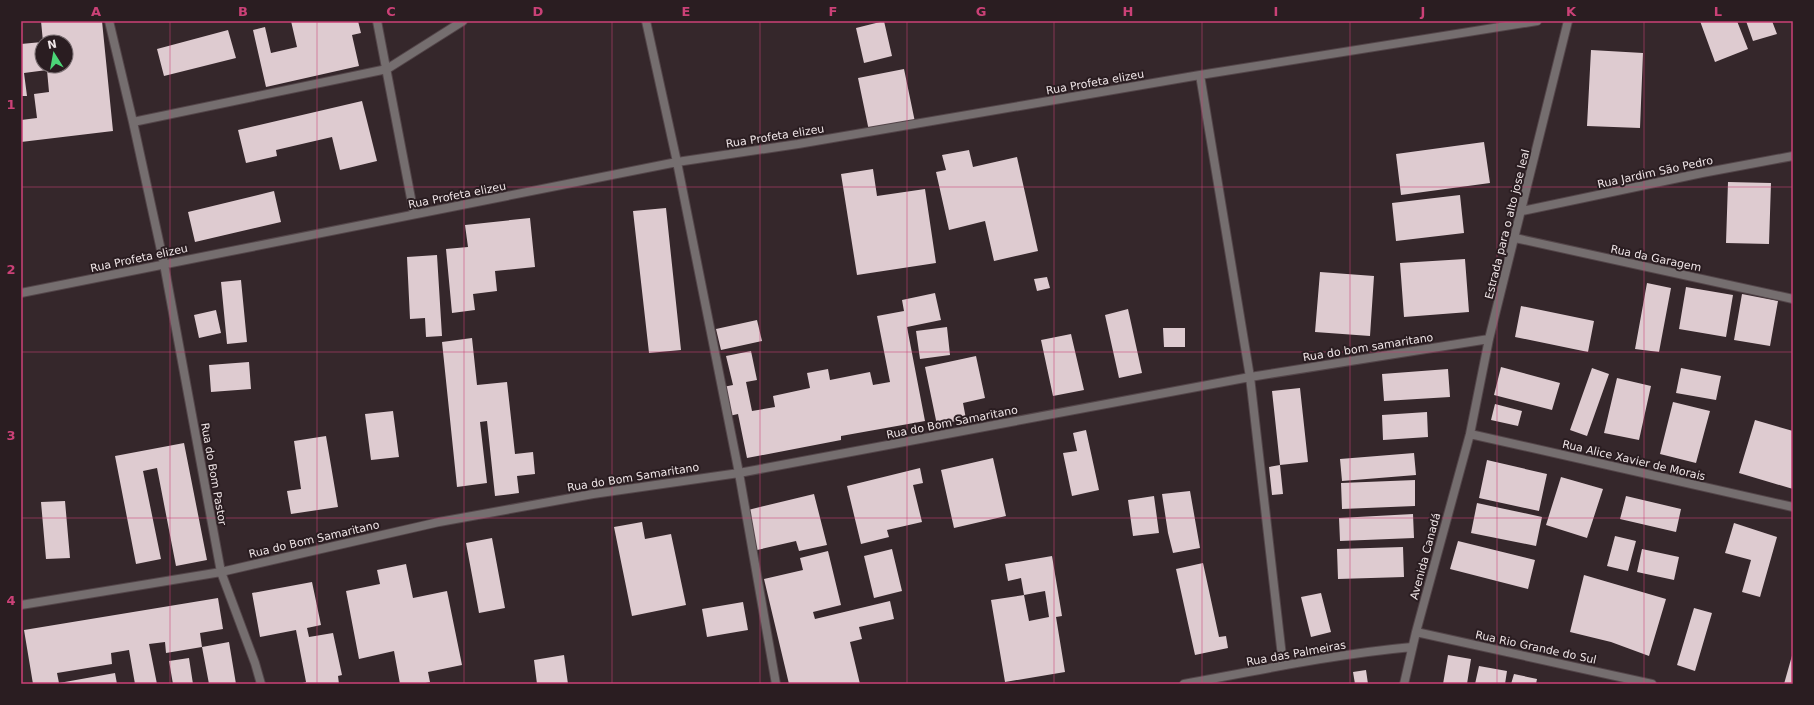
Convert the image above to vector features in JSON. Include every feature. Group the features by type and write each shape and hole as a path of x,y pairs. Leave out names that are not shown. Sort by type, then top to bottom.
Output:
{"street":[{"name":"Rua do Bom Pastor","path":"109,21 164,264 221,572 256,663 261,684"},
{"path":"377,21 414,214"},
{"path":"133,122 387,69 463,21"},
{"path":"646,21 677,162 739,473 776,684"},
{"name":"Rua Profeta elizeu","path":"21,293 677,162 806,143 1200,75 1537,21"},
{"name":"Estrada para o alto jose leal","path":"1470,434 1489,339 1568,21"},
{"path":"1200,75 1250,377 1283,666"},
{"name":"Rua Jardim São Pedro","path":"1522,211 1702,173 1793,156"},
{"name":"Rua da Garagem","path":"1514,238 1793,299"},
{"name":"Rua do bom samaritano","path":"1250,377 1489,339"},
{"name":"Rua do Bom Samaritano","path":"21,606 221,572 439,522 593,494 739,473 1250,377"},
{"name":"Rua Alice Xavier de Morais","path":"1470,434 1793,507"},
{"name":"Avenida Canadá","path":"1404,684 1412,647 1470,434"},
{"name":"Rua Rio Grande do Sul","path":"1416,632 1652,684"},
{"name":"Rua das Palmeiras","path":"1184,684 1376,650 1412,647"}],"building":[{"path":"41,21 102,21 113,131 21,142 21,120 37,118 34,94 49,92 47,74 74,74 74,34 42,34"},
{"path":"291,21 358,21 361,33 352,35 359,66 266,87 253,30 265,27 271,53 297,47"},
{"path":"884,21 892,56 864,63 856,28"},
{"path":"1700,21 1737,21 1748,49 1715,62"},
{"path":"1746,21 1772,21 1777,34 1753,41"},
{"path":"228,30 236,58 164,76 157,49"},
{"path":"34,43 34,72 24,73 27,96 21,96 21,44"},
{"path":"1591,50 1643,53 1640,128 1587,126"},
{"path":"904,69 915,122 869,131 858,78"},
{"path":"362,101 377,161 340,170 332,137 276,150 277,156 246,163 238,130"},
{"path":"1484,142 1490,183 1401,195 1396,154"},
{"path":"969,150 973,167 1017,157 1038,251 994,261 985,221 949,230 936,172 946,170 942,155"},
{"path":"873,169 877,196 925,189 936,263 857,275 841,174"},
{"path":"1728,182 1771,183 1769,244 1726,243"},
{"path":"274,191 281,222 195,242 188,212"},
{"path":"1460,195 1464,233 1396,241 1392,203"},
{"path":"666,208 681,350 649,353 633,211"},
{"path":"530,218 535,267 495,271 497,291 473,294 475,310 452,313 446,249 468,247 465,225"},
{"path":"437,255 442,336 426,337 425,318 410,319 407,257"},
{"path":"1465,259 1469,312 1404,317 1400,263"},
{"path":"1320,272 1374,276 1370,336 1315,332"},
{"path":"1047,277 1050,288 1037,291 1034,279"},
{"path":"241,280 247,342 227,344 221,282"},
{"path":"1647,283 1671,288 1659,352 1635,349"},
{"path":"1686,287 1733,295 1726,337 1679,329"},
{"path":"935,293 941,320 907,327 925,421 841,436 841,440 747,458 738,414 729,416 723,387 733,385 726,356 751,351 757,380 746,382 752,411 775,407 773,396 810,388 807,373 828,369 830,380 870,372 873,385 890,382 877,316 904,311 902,300"},
{"path":"1742,294 1778,301 1770,346 1734,340"},
{"path":"1521,306 1594,321 1588,352 1515,337"},
{"path":"1128,309 1142,373 1119,378 1105,315"},
{"path":"216,310 221,333 199,338 194,315"},
{"path":"757,320 762,341 721,350 716,329"},
{"path":"947,327 950,355 920,359 916,331"},
{"path":"1163,328 1185,328 1185,347 1164,347"},
{"path":"1071,334 1084,390 1053,396 1041,340"},
{"path":"472,338 477,385 507,382 515,454 533,452 535,474 517,476 519,493 495,496 487,421 480,422 487,483 457,487 442,342"},
{"path":"976,356 985,398 963,403 966,419 937,425 925,367"},
{"path":"249,362 251,389 211,392 209,365"},
{"path":"1501,367 1560,383 1552,410 1494,395"},
{"path":"1592,368 1609,374 1587,436 1570,430"},
{"path":"1681,368 1721,376 1716,400 1676,393"},
{"path":"1448,369 1450,397 1384,401 1382,374"},
{"path":"1617,378 1651,386 1639,440 1604,433"},
{"path":"1300,388 1308,462 1280,465 1272,391"},
{"path":"1673,402 1710,411 1696,463 1660,454"},
{"path":"1495,404 1522,411 1518,426 1491,420"},
{"path":"393,411 399,457 371,460 365,414"},
{"path":"1427,412 1428,437 1383,440 1382,415"},
{"path":"1755,420 1793,431 1793,489 1739,473"},
{"path":"1086,430 1099,490 1072,496 1063,453 1077,451 1073,433"},
{"path":"326,436 338,507 291,514 287,491 301,489 294,441"},
{"path":"184,443 207,560 176,566 157,468 143,471 161,559 136,564 115,456"},
{"path":"1414,453 1416,475 1342,481 1340,459"},
{"path":"993,458 1006,516 954,528 941,470"},
{"path":"1487,460 1547,474 1539,511 1479,498"},
{"path":"1280,465 1283,494 1272,495 1269,467"},
{"path":"920,468 923,483 913,485 922,522 887,530 889,537 861,544 847,486"},
{"path":"1561,477 1603,489 1587,538 1546,525"},
{"path":"1415,480 1415,506 1342,509 1341,483"},
{"path":"1190,491 1200,548 1173,553 1168,533 1162,494"},
{"path":"814,494 827,545 799,551 796,541 757,550 748,510"},
{"path":"1154,496 1159,533 1133,536 1128,500"},
{"path":"1626,496 1681,509 1676,532 1620,519"},
{"path":"65,501 70,558 46,559 41,502"},
{"path":"1477,503 1542,517 1536,546 1471,533"},
{"path":"1413,514 1414,538 1340,541 1339,518"},
{"path":"642,522 645,539 671,534 686,605 632,616 614,527"},
{"path":"1734,523 1777,537 1760,597 1742,592 1751,560 1725,553"},
{"path":"1615,536 1636,541 1628,571 1607,566"},
{"path":"492,538 505,608 479,613 466,543"},
{"path":"1458,541 1535,560 1528,589 1450,569"},
{"path":"1403,547 1404,577 1338,579 1337,549"},
{"path":"892,549 902,591 874,598 864,556"},
{"path":"1642,549 1679,557 1674,580 1637,572"},
{"path":"828,551 841,605 813,612 815,619 890,601 894,619 859,627 862,639 850,642 860,684 789,684 764,579 803,570 800,558"},
{"path":"1052,556 1062,616 1056,617 1065,672 1005,682 991,600 1024,595 1021,578 1008,581 1005,564","holes":["1045,591 1049,617 1029,621 1024,595"]},
{"path":"1203,563 1219,637 1226,636 1228,648 1195,655 1176,569"},
{"path":"406,564 413,598 447,591 462,665 428,672 430,682 421,684 400,684 394,651 359,659 346,591 380,584 377,570"},
{"path":"1584,575 1666,599 1649,656 1611,642 1570,632"},
{"path":"312,582 321,625 307,628 309,637 333,633 342,675 338,676 339,684 299,684 306,682 296,630 260,637 252,593"},
{"path":"1321,593 1331,632 1311,637 1301,597"},
{"path":"218,598 223,629 200,633 202,647 166,653 165,642 149,644 157,684 135,684 129,650 111,653 112,664 57,673 59,683 115,673 117,684 33,684 24,630"},
{"path":"743,602 748,630 707,637 702,609"},
{"path":"1694,608 1712,613 1695,671 1677,665"},
{"path":"229,642 236,684 209,684 202,647"},
{"path":"1793,652 1793,684 1784,684"},
{"path":"564,655 568,684 537,684 534,660"},
{"path":"1448,655 1471,659 1467,684 1443,684"},
{"path":"189,658 193,684 173,684 169,661"},
{"path":"1479,666 1507,671 1505,684 1475,684"},
{"path":"1366,670 1368,684 1355,684 1353,672"},
{"path":"1514,674 1537,679 1536,684 1511,684"}]}
